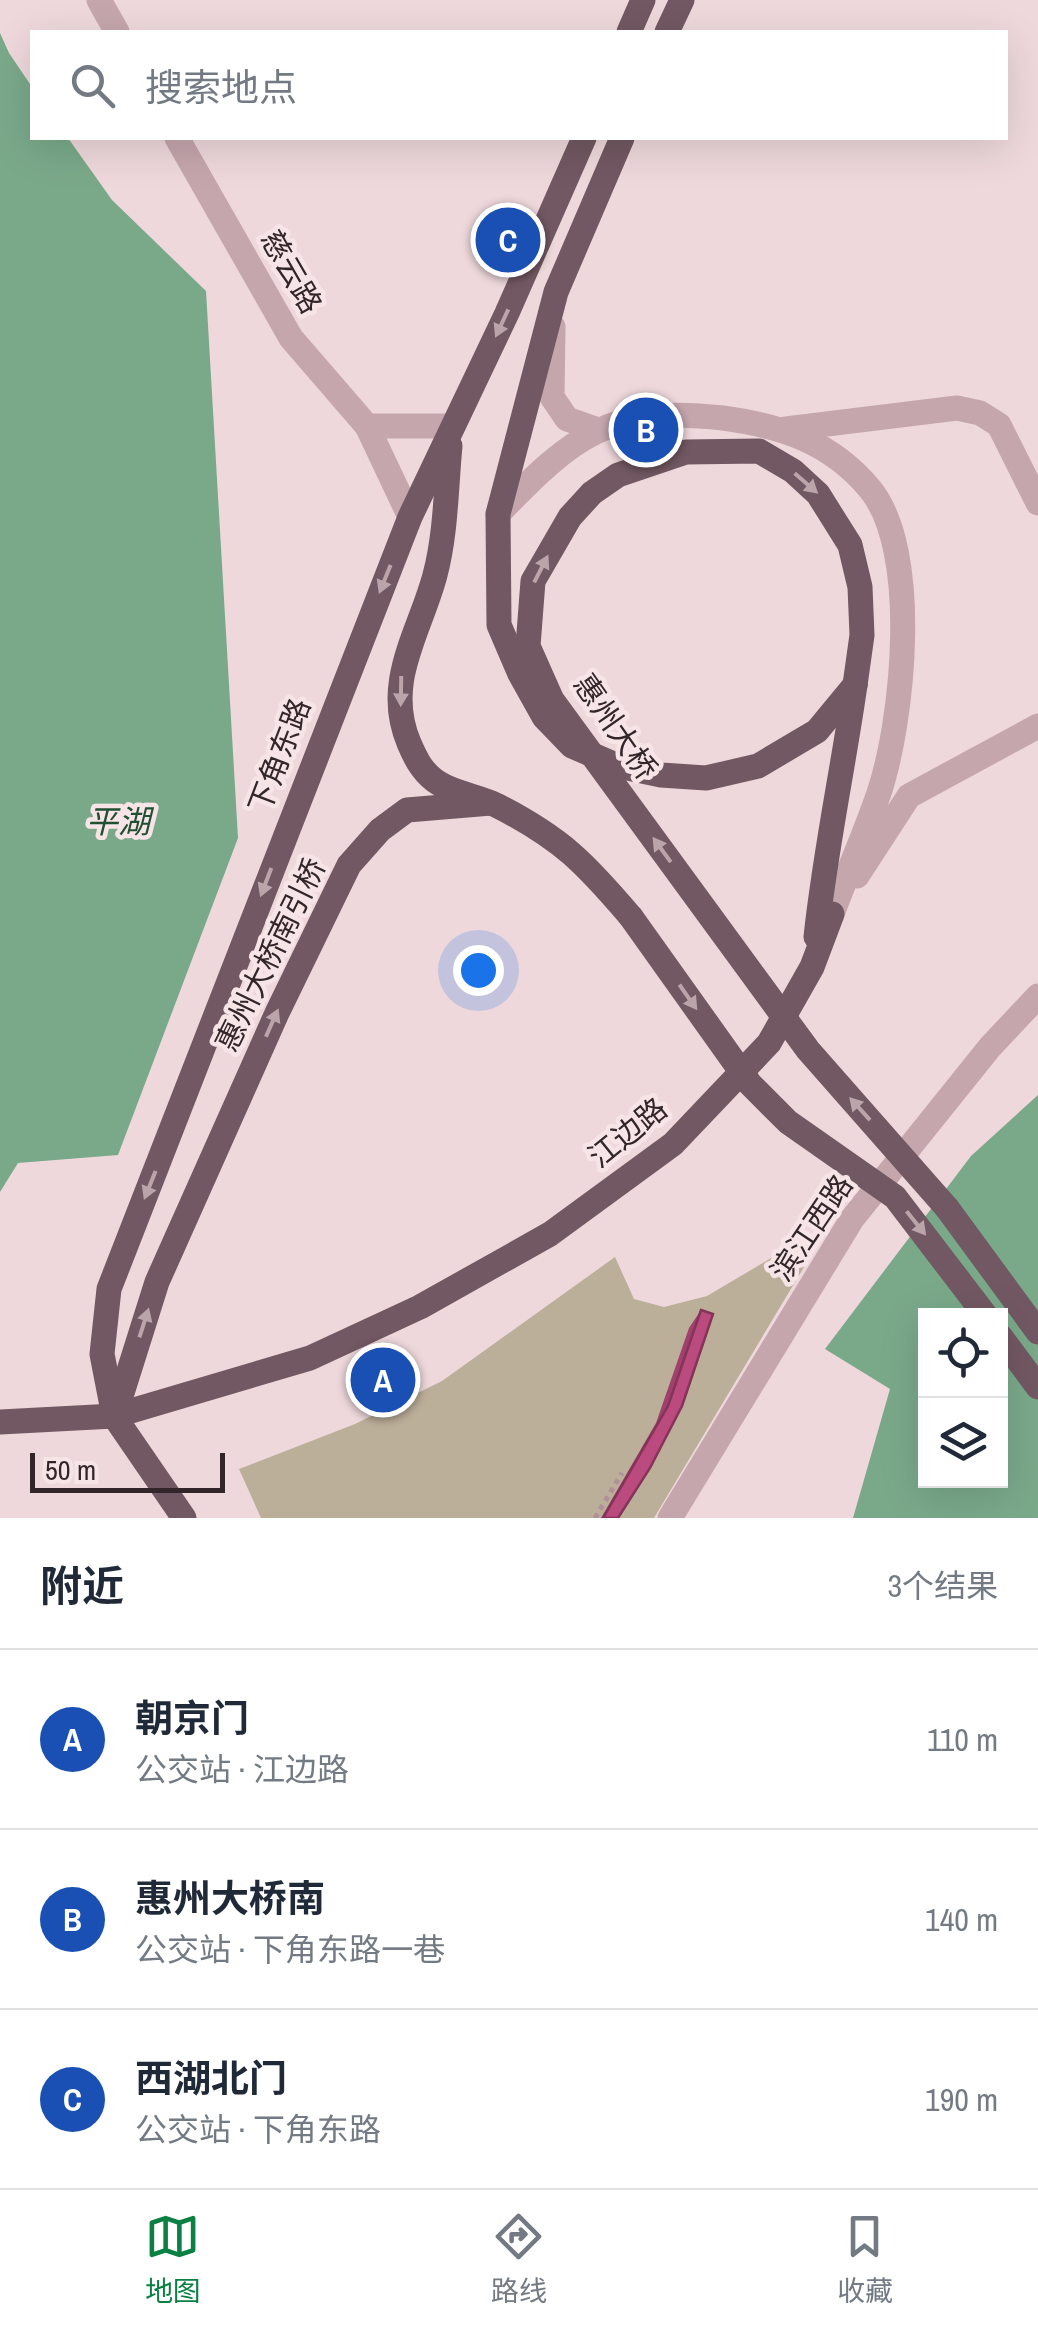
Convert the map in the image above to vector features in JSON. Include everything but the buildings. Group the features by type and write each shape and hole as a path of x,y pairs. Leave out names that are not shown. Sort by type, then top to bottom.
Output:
{"main road":[{"path":"630,30 643,0"},
{"path":"668,30 682,0"},
{"name":"下角东路","path":"184,1518 114,1416 102,1354 108,1289 410,517 583,140"},
{"path":"621,140 556,292 498,514 499,625 520,674 544,716 572,746 618,766 661,775 706,778 758,766 817,730 855,685"},
{"path":"452,426 436,573 402,663 398,694 403,729 418,763 436,782 491,803 542,829 585,862 631,917 750,1084 788,1122 895,1197 980,1308"},
{"name":"惠州大桥","path":"812,967 824,856 843,774 862,635 850,545 818,494 793,471 759,451 686,452 618,474 592,493 570,517 533,581 528,646 552,700 808,1050 948,1208 1038,1332"},
{"name":"惠州大桥南引桥","path":"114,1416 157,1282 315,929 348,865 380,830 407,810 491,803"},
{"name":"江边路","path":"0,1422 114,1416 310,1358 420,1307 550,1234 672,1144 770,1043 812,967 832,914"},
{"path":"1008,1347 1038,1388"}],"street":[{"path":"98,0 116,30"},
{"name":"慈云路","path":"178,140 291,338 367,426 410,517"},
{"path":"556,292 552,397 567,419 598,430"},
{"path":"785,429 957,408 980,414 999,425 1038,502"},
{"path":"498,514 549,460 623,419 659,415 702,416 785,429 818,443 873,492 890,529 901,590 903,650 890,748 878,794 832,914"},
{"path":"367,426 452,426"},
{"name":"江边路","path":"832,914 909,796 1038,726"},
{"name":"滨江西路","path":"670,1518 852,1219 990,1047 1038,996"}],"path":[{"path":"595,1518 622,1473"}],"shaded area":[{"path":"816,1247 654,1518 261,1518 239,1469 355,1424 442,1381 615,1257 634,1299 664,1307 707,1296 778,1254"}],"water":[{"name":"平湖","path":"0,33 30,84 30,140 69,140 112,200 206,291 238,838 118,1155 18,1163 0,1192"},
{"path":"1038,1095 1038,1518 853,1518 890,1389 825,1349 971,1156"}],"place":[{"name":"西湖北门","path":"508,240"},
{"name":"惠州大桥南","path":"646,430"},
{"name":"朝京门","path":"383,1380"}]}
